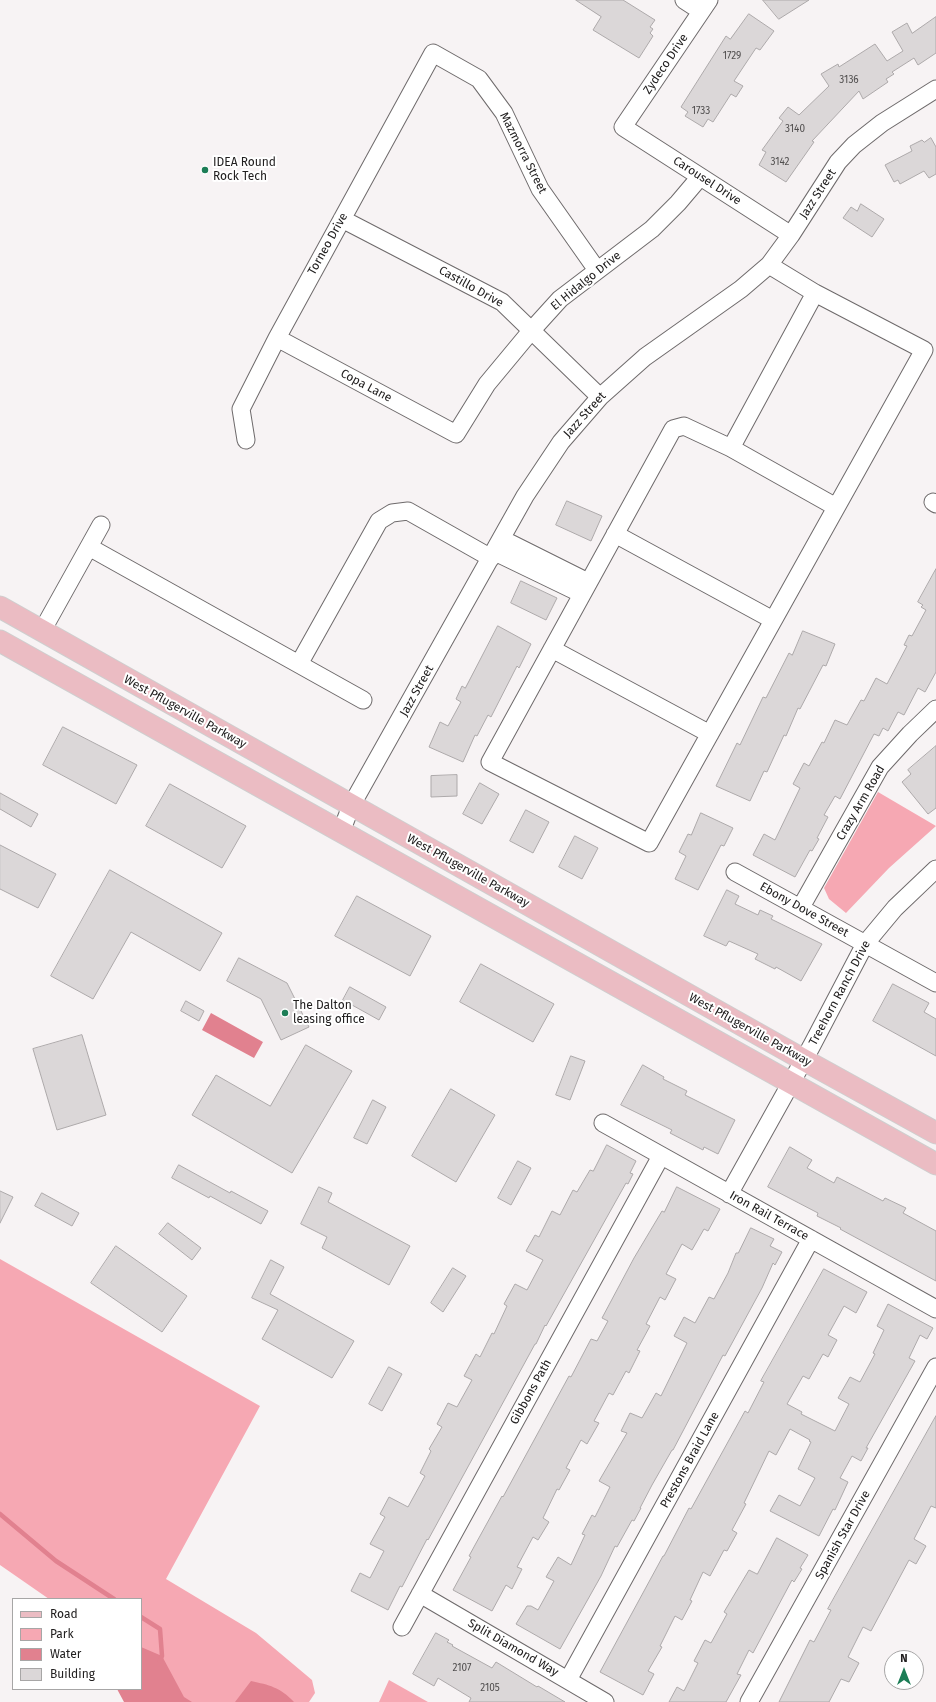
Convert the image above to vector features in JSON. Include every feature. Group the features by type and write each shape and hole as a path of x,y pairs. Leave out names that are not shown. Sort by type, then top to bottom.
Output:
{"main road":[{"name":"West Pflugerville Parkway","path":"0,607 351,806 936,1133"},
{"path":"0,641 936,1164"}],"street":[{"path":"684,0 705,5"},
{"name":"Zydeco Drive","path":"623,128 705,5"},
{"name":"Torneo Drive","path":"246,440 241,408 277,338 433,53"},
{"name":"Mazmorra Street","path":"433,53 479,79 504,114 540,189 597,270"},
{"name":"Jazz Street","path":"341,832 351,806 525,496 561,442 600,397 645,357 741,289 769,265 791,235 838,162 854,145 882,123 936,89"},
{"name":"Carousel Drive","path":"623,128 791,235"},
{"name":"El Hidalgo Drive","path":"456,434 487,384 560,299 652,229 666,216 700,177"},
{"name":"Castillo Drive","path":"342,219 502,302 600,397"},
{"path":"769,265 815,293 924,350 649,843 490,762 672,429 684,426 730,448 836,507"},
{"path":"730,448 815,293"},
{"name":"Copa Lane","path":"277,338 456,434"},
{"path":"298,664 379,521 392,513 408,511 496,550 542,567 585,588"},
{"path":"42,631 101,525"},
{"path":"615,534 773,620"},
{"path":"89,547 363,700"},
{"path":"552,648 710,734"},
{"name":"Crazy Arm Road","path":"801,908 880,767 910,734 936,709"},
{"name":"Treehorn Ranch Drive","path":"729,1194 791,1084 865,944 895,908 936,869"},
{"name":"Ebony Dove Street","path":"735,872 936,983"},
{"name":"Iron Rail Terrace","path":"603,1123 936,1309"},
{"name":"Gibbons Path","path":"402,1627 661,1156"},
{"name":"Prestons Braid Lane","path":"568,1680 811,1239"},
{"name":"Spanish Star Drive","path":"749,1702 936,1367"},
{"name":"Split Diamond Way","path":"420,1594 605,1702"}],"green space":[{"path":"878,792 936,826 889,868 846,913 829,899 824,888"},
{"path":"0,1259 260,1406 166,1579 256,1633 312,1680 315,1693 309,1702 187,1702 142,1666 142,1598 48,1598 0,1565"},
{"path":"389,1680 428,1702 379,1702"}],"water":[{"path":"211,1013 263,1042 254,1058 202,1030"},
{"path":"142,1647 162,1656 184,1697 192,1702 124,1702 118,1690 142,1690"},
{"path":"251,1681 274,1687 294,1702 235,1702"}],"building":[{"path":"576,0 623,0 655,20 650,27 653,29 650,33 653,36 639,58 593,30 601,17"},
{"path":"763,0 809,0 779,19"},
{"path":"749,14 774,31 760,50 756,48 734,81 743,86 736,97 731,94 713,122 708,119 703,127 685,116 688,112 681,107 726,36 730,39"},
{"path":"936,17 936,53 918,65 914,58 892,72 894,74 886,79 888,82 863,99 859,91 812,141 814,142 786,182 759,165 766,152 762,150 783,121 779,118 788,107 799,115 829,86 821,74 838,64 839,67 875,44 887,61 903,51 892,32 907,23 912,33"},
{"path":"931,138 936,147 936,174 929,178 924,171 900,184 898,180 894,182 885,165 912,151 910,146 922,140 924,142"},
{"path":"861,204 884,219 872,237 843,218 851,207 857,211"},
{"path":"567,501 602,516 591,541 556,525"},
{"path":"936,569 936,672 925,692 918,688 904,715 898,712 888,731 883,728 879,736 874,734 840,799 835,796 824,815 828,817 817,838 819,839 812,851 810,850 795,877 753,855 764,834 775,840 800,788 793,784 804,763 809,766 822,742 824,743 835,720 847,725 861,700 864,701 876,678 887,684 907,646 904,645 909,635 912,636 926,610 921,607 923,605 918,602"},
{"path":"521,581 557,598 546,620 511,603"},
{"path":"498,626 531,644 519,668 517,666 491,717 488,715 477,736 475,735 463,762 429,747 440,722 448,726 461,702 456,699 462,686 465,688"},
{"path":"803,631 835,644 826,666 823,665 800,709 798,708 786,736 784,735 767,772 764,771 750,801 716,786 737,743 740,745 763,697 766,698 789,653 792,655"},
{"path":"63,727 137,765 116,804 43,765"},
{"path":"936,746 936,808 928,814 902,782 911,774 908,770"},
{"path":"457,775 457,796 431,797 431,776"},
{"path":"480,783 499,794 482,824 463,814"},
{"path":"170,784 246,826 222,868 146,826"},
{"path":"0,793 38,814 31,827 0,809"},
{"path":"526,810 549,822 533,853 510,841"},
{"path":"701,813 733,828 724,846 721,845 698,890 675,879 686,856 679,852 688,834 691,835"},
{"path":"575,836 598,848 582,879 559,867"},
{"path":"0,845 56,874 38,908 0,889"},
{"path":"110,870 222,933 200,971 131,932 93,999 51,976"},
{"path":"727,890 739,896 735,904 758,915 760,910 773,916 771,919 822,944 801,981 776,967 775,969 755,959 758,954 729,941 726,946 704,936"},
{"path":"357,896 431,936 410,976 335,936"},
{"name":"The Dalton leasing office","path":"239,958 287,983 309,1027 281,1040 261,999 227,981"},
{"path":"481,964 554,1004 533,1042 460,1002"},
{"path":"893,984 929,1003 924,1012 936,1019 936,1056 873,1021"},
{"path":"350,987 386,1007 379,1020 343,1000"},
{"path":"186,1001 204,1011 199,1021 181,1011"},
{"path":"82,1035 106,1115 57,1130 33,1049"},
{"path":"306,1045 352,1071 292,1173 192,1115 216,1075 270,1106"},
{"path":"571,1056 585,1061 570,1100 556,1095"},
{"path":"643,1065 664,1077 663,1079 687,1091 685,1095 735,1120 718,1154 704,1147 703,1150 670,1133 672,1130 621,1105"},
{"path":"451,1089 495,1115 456,1182 412,1156"},
{"path":"373,1100 386,1107 367,1144 354,1138"},
{"path":"607,1145 636,1161 630,1173 633,1174 628,1184 626,1183 546,1326 545,1325 536,1344 428,1540 427,1539 402,1587 400,1586 388,1610 351,1591 360,1573 370,1578 384,1551 370,1544 385,1517 380,1514 389,1497 408,1507 425,1476 420,1473 431,1451 429,1449 442,1427 437,1424 448,1403 457,1407 472,1380 464,1376 476,1354 480,1357 492,1333 494,1334 507,1306 504,1304 515,1284 527,1290 543,1260 526,1251 535,1235 539,1237 552,1211 560,1215 573,1190 577,1192 590,1170 593,1171"},
{"path":"790,1147 812,1160 807,1168 834,1183 837,1177 883,1201 885,1198 906,1208 903,1213 936,1231 936,1281 817,1216 818,1213 768,1187"},
{"path":"518,1161 531,1168 511,1205 498,1198"},
{"path":"179,1165 230,1193 231,1191 268,1211 261,1224 210,1196 209,1198 172,1178"},
{"path":"319,1187 332,1193 328,1202 410,1246 389,1285 322,1248 327,1237 301,1224"},
{"path":"677,1187 720,1209 708,1231 704,1229 692,1250 682,1244 666,1274 676,1279 665,1300 660,1297 646,1324 650,1326 637,1350 640,1351 629,1373 626,1371 613,1395 609,1393 594,1421 599,1423 587,1444 581,1440 566,1468 570,1470 559,1490 557,1489 543,1518 549,1522 538,1540 533,1537 517,1567 522,1569 512,1589 506,1585 492,1611 453,1590 471,1557 469,1556 569,1376 571,1377 591,1339 597,1341 608,1321 602,1318 634,1258 662,1211 664,1212"},
{"path":"0,1191 13,1197 0,1223"},
{"path":"42,1193 79,1213 72,1226 35,1206"},
{"path":"168,1223 201,1248 192,1260 159,1234"},
{"path":"751,1228 774,1239 770,1246 782,1252 775,1265 773,1263 762,1288 725,1356 723,1355 634,1521 632,1520 617,1547 615,1546 601,1576 560,1649 516,1624 527,1606 531,1606 538,1610 554,1581 546,1577 558,1557 571,1565 585,1535 582,1534 592,1515 595,1517 610,1487 599,1481 627,1433 621,1431 630,1413 642,1418 656,1393 661,1396 687,1343 674,1336 684,1317 695,1323 709,1297 714,1299 728,1273 736,1253 738,1253"},
{"path":"116,1246 187,1296 162,1332 91,1283"},
{"path":"271,1260 284,1267 270,1294 354,1341 332,1378 262,1339 278,1310 252,1298"},
{"path":"453,1268 466,1276 443,1312 431,1303"},
{"path":"824,1269 867,1292 856,1313 844,1306 828,1335 837,1340 828,1357 823,1354 809,1379 803,1376 787,1404 802,1412 801,1414 835,1431 849,1404 838,1398 850,1377 860,1382 875,1354 873,1353 884,1330 877,1326 888,1304 933,1328 927,1339 920,1335 909,1358 915,1361 866,1448 868,1448 861,1461 852,1456 840,1478 848,1482 835,1510 833,1509 819,1536 770,1511 779,1495 800,1506 815,1478 798,1469 811,1442 809,1441 810,1440 790,1429 776,1455 769,1451 744,1503 746,1504 732,1530 737,1533 727,1551 724,1550 710,1576 703,1572 690,1600 692,1601 682,1620 675,1616 660,1646 662,1647 648,1671 654,1674 643,1695 600,1672 689,1508 691,1509 745,1411 748,1413 764,1382 761,1381"},
{"path":"389,1367 402,1374 382,1411 369,1404"},
{"path":"936,1416 936,1508 931,1506 914,1539 926,1546 916,1564 909,1560 871,1631 863,1627 848,1657 859,1663 849,1682 841,1679 829,1702 779,1702 810,1640 814,1642 831,1610 828,1609"},
{"path":"777,1538 808,1555 794,1582 792,1580 753,1653 749,1650 737,1674 741,1675 726,1702 669,1702 677,1687 684,1691 698,1663 694,1661 705,1640 711,1643 727,1614 724,1612 749,1570 757,1574"},
{"path":"436,1633 449,1640 447,1642 453,1645 452,1646 492,1668 496,1662 565,1702 469,1702 471,1698 438,1678 434,1686 413,1674"}],"waterway":[{"path":"0,1514 56,1561 112,1598"},
{"path":"142,1618 160,1629 162,1656 160,1661"}],"place":[{"name":"IDEA Round Rock Tech","path":"205,170"},
{"name":"The Dalton leasing office","path":"285,1013"}]}
